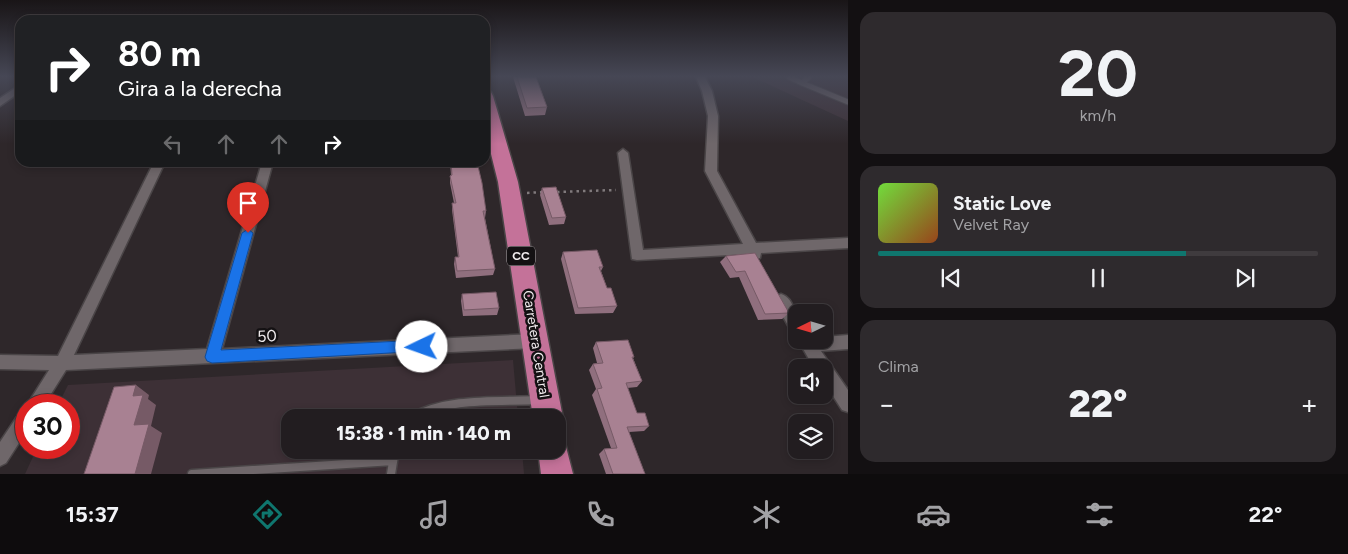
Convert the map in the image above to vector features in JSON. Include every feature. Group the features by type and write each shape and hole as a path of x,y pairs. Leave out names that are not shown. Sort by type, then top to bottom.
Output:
{"highway":[{"name":"Carretera Central","path":"491,138 510,194 547,408"},
{"path":"554,459 557,474"}],"street":[{"path":"709,99 713,116 711,171 762,266"},
{"path":"623,153 638,255 752,250 848,243"},
{"path":"42,394 62,363 158,167"},
{"path":"212,357 267,167"},
{"path":"776,292 788,312"},
{"name":"50","path":"0,362 62,363 536,341"},
{"path":"833,342 848,342"},
{"path":"833,382 848,404"},
{"path":"0,457 15,434"}],"lane":[{"path":"431,409 441,406 547,408"},
{"path":"192,474 393,461 391,474"}],"path":[{"path":"510,194 628,190"}],"shaded area":[{"path":"800,99 848,99 848,121"},
{"path":"513,360 517,409 281,409 281,459 523,459 524,474 25,474 32,459 80,459 80,394 64,394 68,385"}],"building":[{"path":"524,99 544,99 547,107 527,108"},
{"path":"451,167 478,167 486,211 483,211 495,269 457,271 455,257 459,257 452,203 456,203 450,176 452,175"},
{"path":"556,187 566,217 552,218 542,188"},
{"path":"597,250 603,267 599,267 607,288 611,288 617,306 578,308 563,252"},
{"path":"755,253 788,313 765,314 745,271 736,272 726,256"},
{"path":"496,292 499,308 464,310 462,294"},
{"path":"628,340 634,357 632,357 642,381 626,383 637,413 645,413 649,426 627,427 645,474 613,474 604,449 617,448 597,389 602,388 593,364 603,363 596,342"},
{"path":"136,385 133,396 143,395 134,425 149,424 135,474 84,474 114,387"}],"route":[{"path":"248,233 212,357 422,347"}]}
